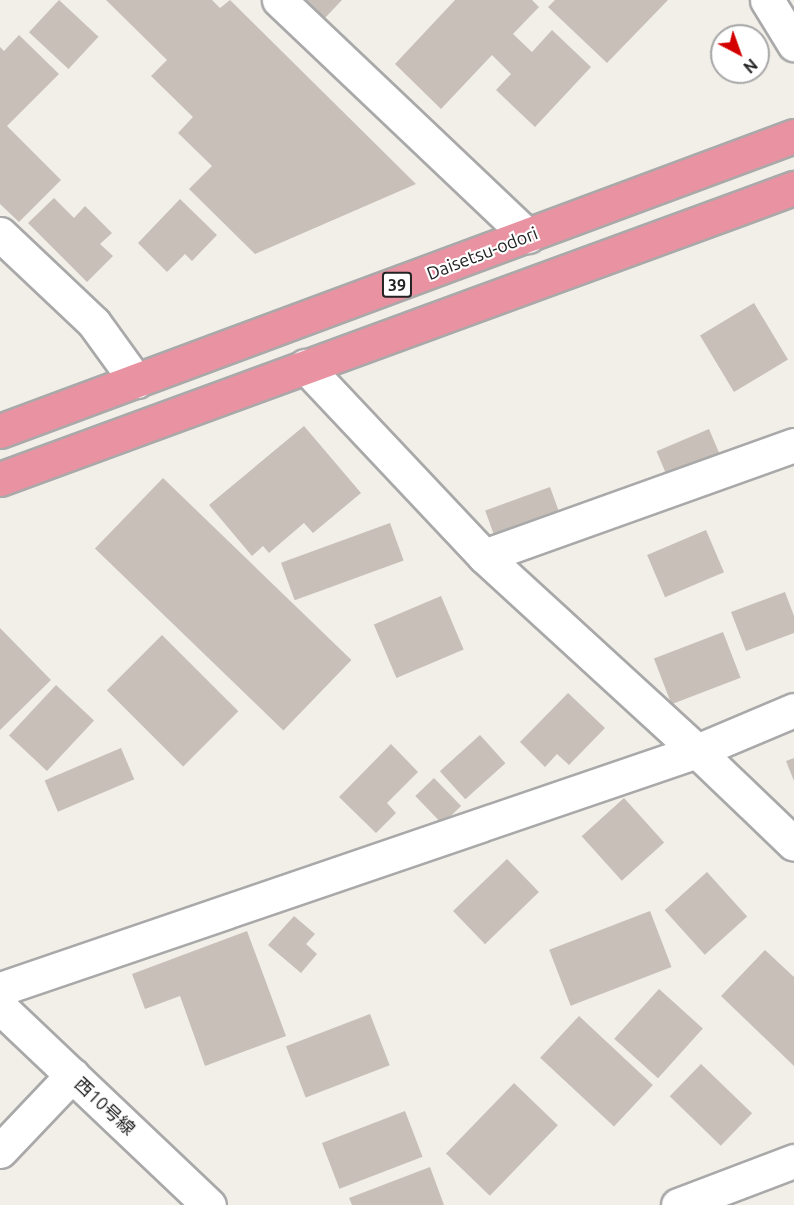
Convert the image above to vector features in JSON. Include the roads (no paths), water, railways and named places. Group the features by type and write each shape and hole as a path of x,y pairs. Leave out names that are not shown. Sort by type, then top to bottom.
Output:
{"highway":[{"name":"Daisetsu-odori","path":"0,431 794,136"},
{"name":"39","path":"0,479 794,188"}],"street":[{"path":"279,0 528,236"},
{"path":"767,0 794,44"},
{"path":"0,234 94,323 136,381"},
{"path":"305,366 484,556 697,751 794,844"},
{"path":"484,556 794,445"},
{"path":"0,989 697,751 794,710"},
{"name":"西10号線","path":"0,1007 209,1205"},
{"path":"0,1151 72,1076"},
{"path":"678,1205 794,1161"}]}
